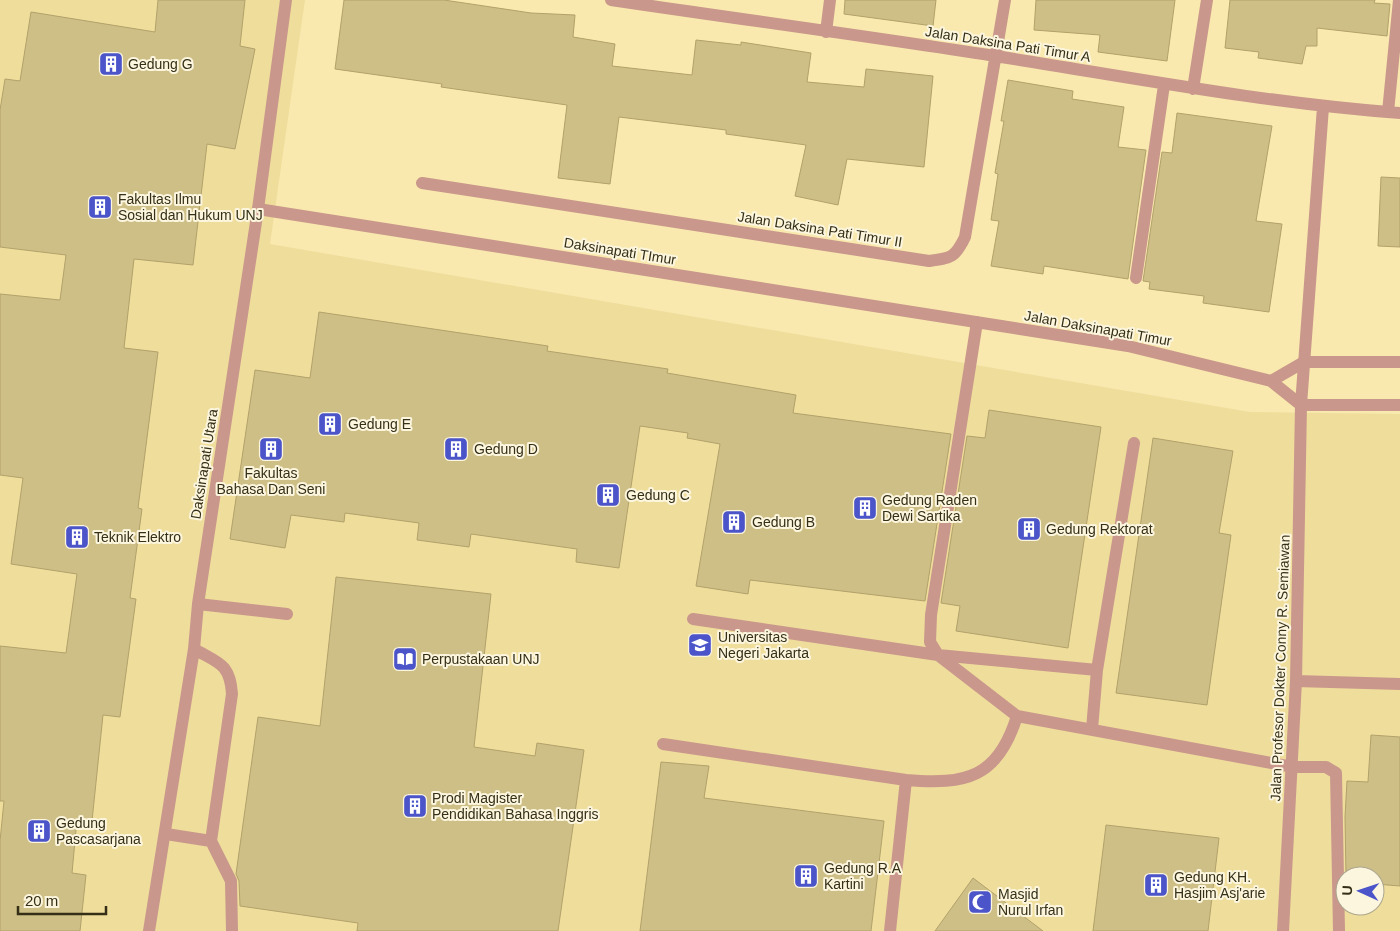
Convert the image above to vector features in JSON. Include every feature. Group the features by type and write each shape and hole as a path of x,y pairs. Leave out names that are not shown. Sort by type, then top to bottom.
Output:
{"street":[{"name":"Daksinapati Utara","path":"149,931 166,834 194,649 198,604 258,209 286,0"},
{"name":"Jalan Daksina Pati Timur A","path":"611,0 996,56 1164,85 1323,107 1394,113"},
{"path":"826,32 830,0"},
{"name":"Jalan Daksina Pati Timur II","path":"422,183 929,261 948,258 957,253 965,237 1005,0"},
{"path":"1193,89 1207,0"},
{"path":"1394,113 1400,0"},
{"path":"1136,278 1164,85"},
{"path":"1304,362 1323,107"},
{"name":"Daksinapati TImur","path":"258,209 976,322"},
{"path":"976,322 931,615 930,642 938,655 1017,716 1292,767 1326,767 1336,773 1339,931"},
{"name":"Jalan Daksinapati Timur","path":"976,322 1128,346 1271,381 1301,405"},
{"path":"1271,381 1304,362 1400,362"},
{"name":"Jalan Profesor Dokter Conny R. Semiawan","path":"1283,931 1296,681 1301,405 1304,362"},
{"path":"1301,405 1400,405"},
{"path":"1092,730 1097,670 1134,443"},
{"path":"198,604 287,614"},
{"path":"693,619 938,655 1097,670"},
{"path":"194,649 222,666 231,678 232,694 211,841 232,881 232,931"},
{"path":"1296,681 1400,684"},
{"path":"663,744 906,780 946,782 974,776 1002,754 1010,740 1017,716"},
{"path":"890,931 906,780"},
{"path":"166,834 211,841"}],"shaded area":[{"name":"Universitas Negeri Jakarta","path":"0,0 305,0 270,244 1250,412 1400,414 1400,931 0,931"}],"building":[{"path":"158,0 245,0 240,46 255,49 235,149 207,144 193,265 134,259 124,348 158,352 138,508 142,509 130,598 136,599 120,717 103,715 92,821 77,819 72,873 86,875 80,931 0,931 0,841 4,801 0,801 0,646 66,653 77,574 11,564 23,478 0,475 0,294 60,300 66,255 0,247 0,110 5,79 20,81 31,12 155,32"},
{"path":"344,0 444,0 531,13 575,15 573,37 615,44 612,66 692,75 696,40 741,45 741,42 811,53 807,82 864,87 866,69 933,76 924,167 847,159 838,205 795,196 806,145 726,134 726,130 619,117 610,184 558,178 567,105 441,87 442,84 335,69"},
{"path":"845,0 936,0 933,26 844,14"},
{"path":"1036,0 1175,0 1167,61 1098,52 1100,35 1034,30"},
{"path":"1230,0 1375,0 1374,3 1390,4 1387,36 1317,28 1317,46 1306,46 1302,64 1258,58 1259,52 1225,48"},
{"path":"1008,80 1073,91 1072,99 1124,107 1118,147 1146,150 1128,279 1044,266 1043,274 991,266 999,221 991,220 998,174 995,173 1004,121 1001,121"},
{"path":"1177,113 1272,126 1256,221 1282,224 1269,312 1203,303 1204,296 1149,289 1150,282 1143,281 1162,152 1172,153"},
{"path":"1381,177 1400,178 1400,247 1378,246"},
{"path":"319,312 548,346 547,351 668,369 667,373 796,395 793,413 951,434 925,601 750,580 748,594 696,586 720,444 687,438 688,433 640,426 619,568 576,562 577,549 471,534 469,547 417,540 419,523 345,513 344,522 291,515 285,548 230,539 255,370 310,378"},
{"name":"Gedung Rektorat","path":"989,410 1101,427 1068,648 956,631 960,606 941,603 967,436 985,438"},
{"path":"1153,438 1233,451 1219,533 1231,535 1207,705 1116,693"},
{"path":"336,577 491,594 474,747 535,756 537,743 584,750 558,931 357,931 358,923 240,906 239,881 236,874 258,717 320,726"},
{"path":"1371,735 1400,737 1400,886 1385,885 1385,866 1346,866 1345,817 1347,781 1368,782"},
{"path":"661,762 709,766 704,798 884,821 871,931 640,931"},
{"name":"Gedung KH. Hasjim Asj'arie","path":"1106,825 1219,838 1208,931 1093,931"},
{"name":"Masjid Nurul Irfan","path":"973,878 1043,931 935,931"}],"place":[{"name":"Gedung G","path":"111,64"},
{"name":"Fakultas Ilmu Sosial dan Hukum UNJ","path":"100,207"},
{"name":"Gedung E","path":"330,424"},
{"name":"Fakultas Bahasa Dan Seni","path":"271,449"},
{"name":"Gedung D","path":"456,449"},
{"name":"Gedung C","path":"608,495"},
{"name":"Gedung Raden Dewi Sartika","path":"865,508"},
{"name":"Gedung B","path":"734,522"},
{"name":"Gedung Rektorat","path":"1029,529"},
{"name":"Teknik Elektro","path":"77,537"},
{"name":"Universitas Negeri Jakarta","path":"700,645"},
{"name":"Perpustakaan UNJ","path":"405,659"},
{"name":"Prodi Magister Pendidikan Bahasa Inggris","path":"415,806"},
{"name":"Gedung Pascasarjana","path":"39,831"},
{"name":"Gedung R.A Kartini","path":"806,876"},
{"name":"Gedung KH. Hasjim Asj'arie","path":"1156,885"},
{"name":"Masjid Nurul Irfan","path":"980,902"}]}
